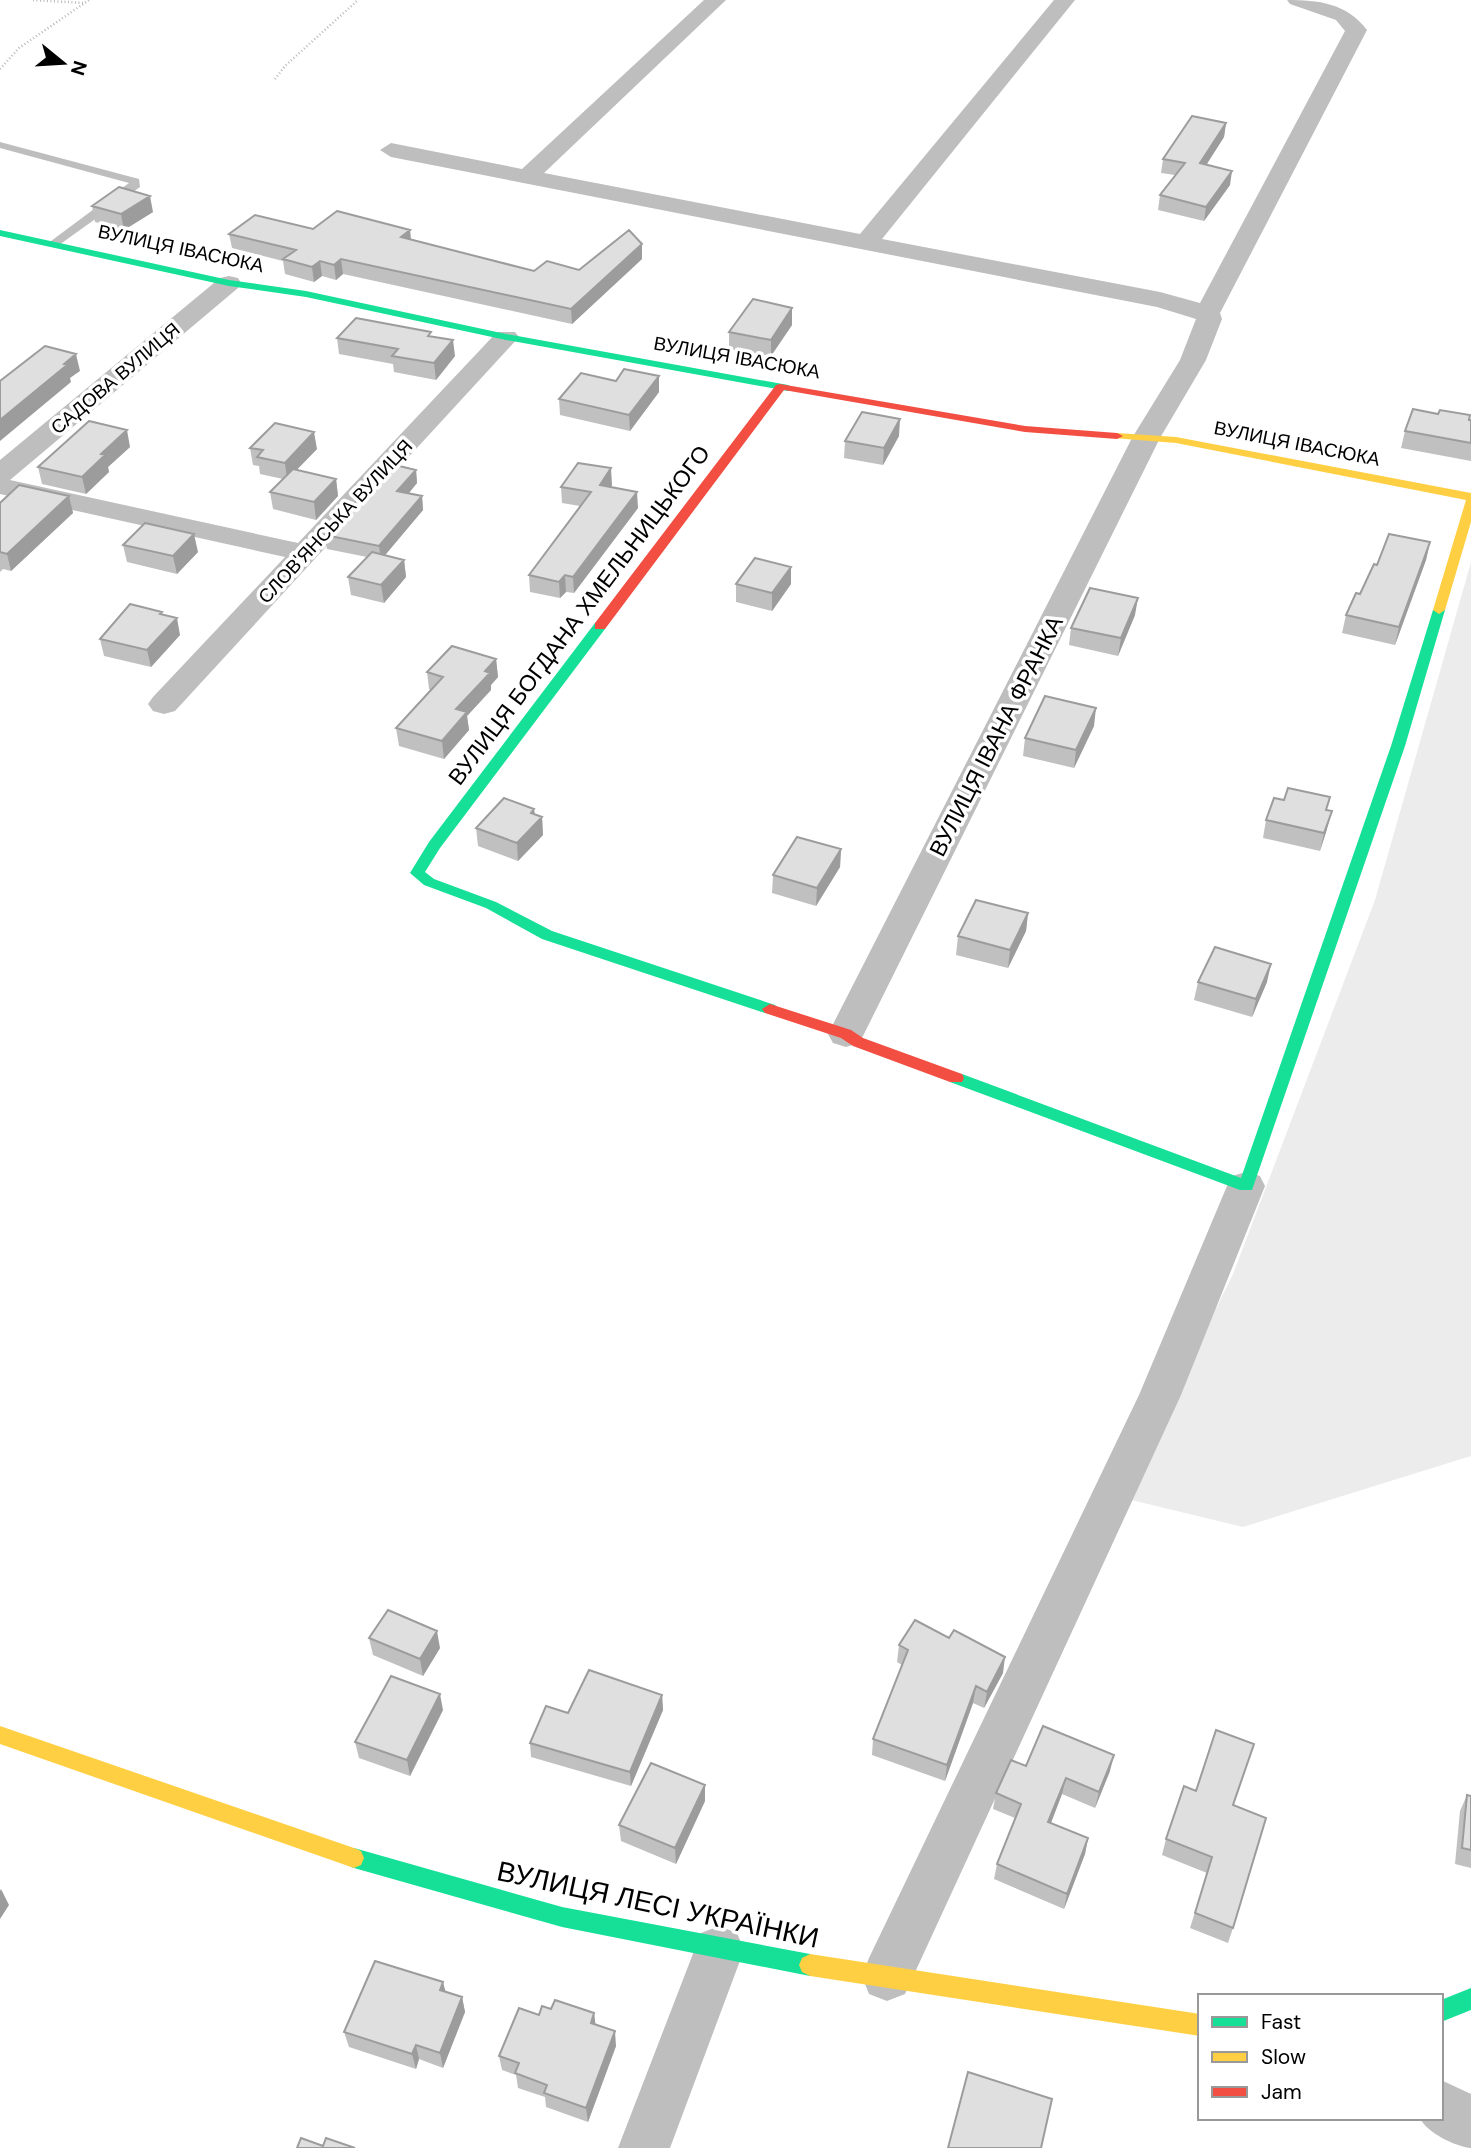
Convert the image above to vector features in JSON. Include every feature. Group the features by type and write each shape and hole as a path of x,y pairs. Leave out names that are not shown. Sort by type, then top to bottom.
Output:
{"street":[{"path":"526,177 716,0"},
{"path":"865,244 1065,0"},
{"path":"1146,438 1193,360 1209,320 1207,313 1356,30 1343,16 1297,0"},
{"path":"391,150 1160,300 1207,313"},
{"name":"ВУЛИЦЯ ІВАСЮКА","path":"0,233 506,337 780,387 1025,429 1176,440 1471,499"},
{"name":"САДОВА ВУЛИЦЯ","path":"0,474 229,282"},
{"name":"СЛОВ'ЯНСЬКА ВУЛИЦЯ","path":"164,704 506,337"},
{"name":"ВУЛИЦЯ БОГДАНА ХМЕЛЬНИЦЬКОГО","path":"780,387 434,845 417,873 429,882 491,905 547,935 846,1034"},
{"name":"ВУЛИЦЯ ІВАНА ФРАНКА","path":"846,1034 1010,703 1113,508 1146,438"},
{"path":"0,486 305,553"},
{"path":"887,1976 1160,1395 1246,1186 1398,746 1471,499"},
{"path":"846,1034 858,1042 1246,1186"},
{"name":"ВУЛИЦЯ ЛЕСІ УКРАЇНКИ","path":"0,1735 386,1868 560,1917 719,1950 1198,2025"},
{"path":"644,2148 719,1950"},
{"path":"1443,2010 1471,1999"},
{"path":"1443,2107 1471,2124"}],"lane":[{"path":"0,145 135,181 134,187 55,243"}],"path":[{"path":"33,0 84,3"},
{"path":"0,69 19,48 89,0"},
{"path":"275,79 285,66 358,0"}],"shaded area":[{"path":"1471,562 1471,1456 1243,1527 1123,1498 1233,1274 1375,900"}],"building":[{"path":"1192,116 1226,123 1200,163 1232,171 1206,207 1160,195 1185,163 1163,159"},
{"path":"119,187 150,196 121,214 92,206"},
{"path":"337,211 410,230 401,237 534,271 547,261 579,270 629,230 642,244 571,309 341,259 334,265 320,261 312,267 283,259 296,250 229,234 255,215 313,229"},
{"path":"753,299 792,308 771,340 729,332"},
{"path":"356,318 431,332 428,336 453,340 434,363 392,356 398,349 337,338"},
{"path":"45,346 76,354 64,364 67,365 0,420 0,381"},
{"path":"624,369 659,376 629,415 559,399 581,373 616,381"},
{"path":"1413,409 1438,414 1440,410 1470,415 1471,443 1405,431"},
{"path":"862,412 900,419 884,448 845,441"},
{"path":"89,421 127,430 101,454 105,455 82,477 38,467"},
{"path":"275,423 314,432 285,463 257,457 263,450 250,448"},
{"path":"578,463 611,468 600,485 637,492 573,577 565,575 559,582 529,575 591,492 561,487"},
{"path":"391,464 416,470 397,491 422,496 379,546 325,535"},
{"path":"293,469 336,479 314,502 270,492"},
{"path":"19,485 69,496 7,554 0,552 0,503"},
{"path":"145,523 194,534 173,556 123,545"},
{"path":"1389,534 1430,542 1399,627 1346,615 1356,593 1360,594 1374,564 1377,565"},
{"path":"372,552 404,560 381,585 348,577"},
{"path":"755,558 791,567 772,593 736,584"},
{"path":"1090,588 1138,598 1121,638 1071,628"},
{"path":"130,604 177,618 147,650 100,639"},
{"path":"452,646 496,659 485,671 490,673 456,709 467,712 442,741 396,728 443,677 427,672"},
{"path":"1045,696 1096,708 1076,750 1025,738"},
{"path":"1288,788 1330,797 1326,810 1332,811 1324,833 1266,820 1274,798 1284,800"},
{"path":"504,798 534,809 531,813 542,817 517,843 476,828"},
{"path":"797,837 841,849 817,888 773,875"},
{"path":"976,900 1028,913 1010,950 958,936"},
{"path":"1215,947 1271,964 1256,999 1198,982"},
{"path":"388,1610 437,1631 420,1659 369,1638"},
{"path":"915,1620 949,1638 954,1630 1005,1657 987,1692 976,1686 947,1765 873,1739 908,1650 899,1645"},
{"path":"589,1670 662,1695 630,1772 530,1743 546,1706 568,1713"},
{"path":"391,1676 440,1694 407,1760 355,1742"},
{"path":"1043,1726 1114,1755 1099,1792 1066,1778 1048,1822 1088,1838 1067,1894 997,1864 1021,1804 996,1793 1011,1760 1026,1766"},
{"path":"1216,1730 1254,1744 1233,1805 1266,1818 1233,1928 1195,1913 1212,1857 1166,1839 1184,1786 1196,1791"},
{"path":"651,1763 705,1785 675,1848 619,1825"},
{"path":"1467,1795 1471,1796 1471,1850 1462,1848"},
{"path":"375,1961 443,1982 440,1990 462,1997 440,2053 416,2045 412,2054 344,2032"},
{"path":"555,2000 594,2013 591,2023 615,2031 586,2108 544,2093 547,2085 515,2073 519,2063 499,2056 519,2008 539,2015 542,2006 551,2009"},
{"path":"968,2072 1052,2099 1041,2148 948,2148"},
{"path":"301,2138 323,2146 326,2138 355,2148 297,2148"}],"traffic: fast":[{"path":"0,233 229,283 306,294 506,337 788,388"},
{"path":"956,1078 1246,1186 1398,746 1439,610"},
{"path":"600,626 434,845 417,873 429,882 491,905 547,935 770,1009"},
{"path":"354,1858 562,1917 810,1965"},
{"path":"1443,2010 1471,1999"}],"traffic: slow":[{"path":"1117,436 1176,440 1471,497"},
{"path":"1439,610 1471,501"},
{"path":"0,1735 354,1858"},
{"path":"810,1965 1198,2025"}],"traffic: jam":[{"path":"600,626 780,387"},
{"path":"788,388 1025,429 1117,436"},
{"path":"770,1009 846,1034 858,1042 956,1078"}]}
